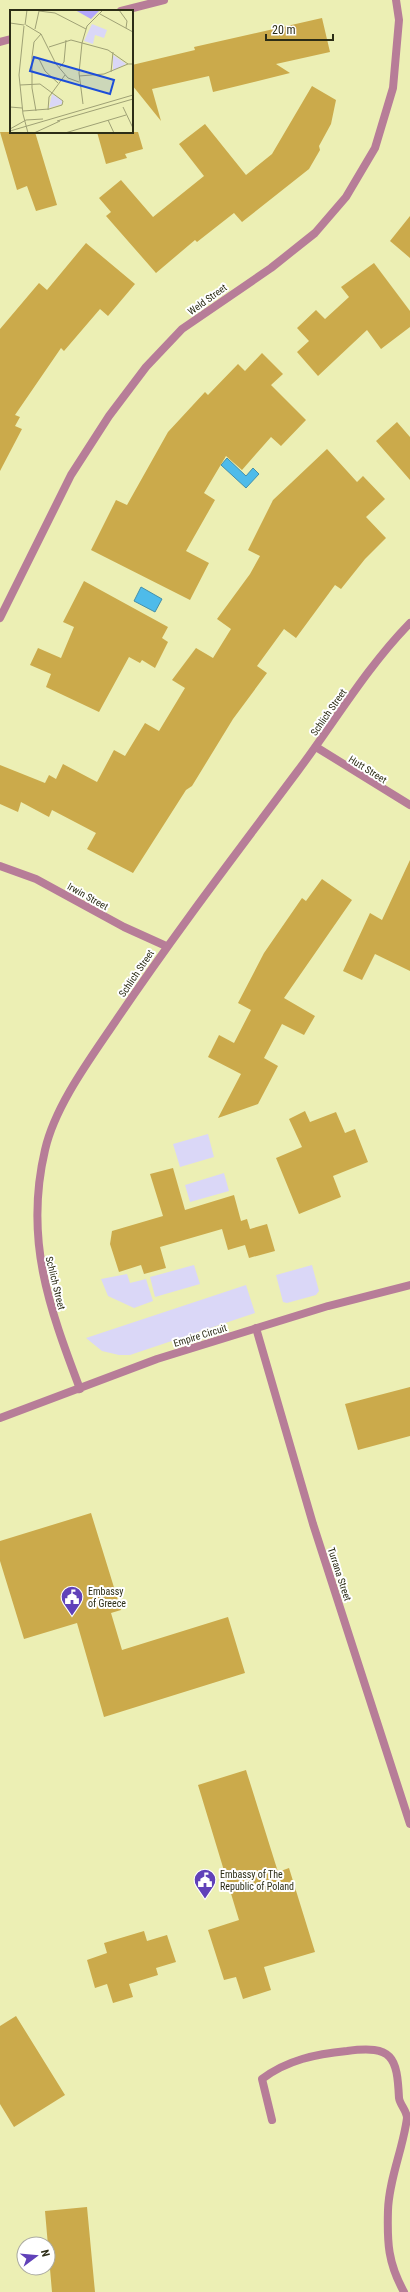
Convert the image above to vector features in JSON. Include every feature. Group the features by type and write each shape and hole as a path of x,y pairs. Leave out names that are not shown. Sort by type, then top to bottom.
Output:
{"street":[{"path":"125,10 164,0"},
{"name":"Weld Street","path":"0,618 71,475 109,416 146,367 182,329 271,268 315,233 346,197 375,148 393,88 398,20 396,0"},
{"path":"0,42 10,39"},
{"name":"Schlich Street","path":"80,1389 49,1303 39,1263 36,1229 39,1186 45,1149 60,1111 96,1049 166,946 316,747 390,644 410,623"},
{"name":"Hutt Street","path":"316,747 410,805"},
{"name":"Irwin Street","path":"0,866 36,879 124,927 166,946"},
{"name":"Empire Circuit","path":"0,1418 157,1359 328,1306 410,1285"},
{"name":"Turrana Street","path":"256,1328 313,1524 410,1824"},
{"path":"272,2120 262,2079 274,2070 301,2059 353,2050 379,2052 391,2056 396,2065 399,2101 407,2116 388,2208 387,2244 393,2273 404,2292"}],"shaded area":[{"path":"208,1134 214,1157 180,1167 173,1144"},
{"path":"224,1173 229,1191 190,1202 185,1185"},
{"path":"194,1265 200,1284 155,1297 150,1277"},
{"path":"312,1265 319,1291 316,1295 287,1303 283,1302 276,1275"},
{"path":"127,1274 130,1283 146,1279 153,1301 134,1308 108,1296 101,1279"},
{"path":"246,1285 255,1313 130,1355 119,1355 102,1351 86,1338"}],"water":[{"path":"227,458 246,476 253,468 259,474 246,488 221,465"},
{"path":"141,587 162,599 155,612 134,601"}],"building":[{"path":"322,18 330,52 276,64 290,73 213,92 209,76 152,89 161,121 133,86 133,65 195,50 194,47"},
{"path":"312,86 336,100 331,124 319,146 320,150 309,169 242,222 234,213 197,242 195,240 156,273 106,216 111,212 99,198 121,180 153,217 204,176 179,144 205,124 246,175 272,154"},
{"path":"0,132 35,133 57,205 36,211 27,186 17,190"},
{"path":"138,132 143,149 125,154 127,158 106,164 97,133"},
{"path":"410,216 410,258 390,241"},
{"path":"86,243 135,284 108,316 100,309 64,351 61,348 15,415 20,417 15,426 22,429 0,471 0,329 39,283 47,290"},
{"path":"374,263 410,311 410,327 381,349 367,330 318,376 297,352 309,341 297,328 316,310 325,319 349,297 341,287"},
{"path":"262,353 283,374 271,385 306,420 281,446 271,437 242,470 226,456 204,493 215,500 186,551 209,563 190,600 91,550 116,500 127,505 168,432 205,392 208,395 238,364 245,371"},
{"path":"397,422 410,437 410,480 376,441"},
{"path":"327,449 357,482 363,476 385,499 366,517 386,538 365,559 341,589 335,585 296,638 284,629 257,666 267,673 233,719 192,786 186,790 133,873 87,849 96,833 52,810 49,817 21,802 18,812 0,804 0,765 45,783 49,775 56,779 63,764 97,782 114,750 125,756 145,723 159,731 185,688 172,680 196,648 213,658 231,629 217,619 250,574 260,556 248,550 273,500"},
{"path":"84,581 168,627 162,638 168,642 155,668 142,660 140,663 129,657 99,712 46,687 51,674 30,665 38,648 61,658 74,627 63,622"},
{"path":"410,860 410,971 375,954 362,980 343,971 370,913 382,920"},
{"path":"322,879 352,900 284,998 315,1016 304,1035 282,1024 264,1058 278,1066 258,1104 218,1118 241,1074 208,1057 219,1035 234,1043 251,1010 238,1003 264,953 302,898 306,901"},
{"path":"305,1111 310,1122 336,1112 345,1133 355,1129 368,1162 333,1176 341,1197 299,1214 276,1158 302,1147 289,1119"},
{"path":"173,1168 185,1210 234,1195 241,1221 247,1219 250,1229 267,1224 275,1251 249,1258 245,1245 228,1250 222,1229 160,1247 166,1268 144,1274 141,1265 119,1272 110,1244 112,1231 163,1216 150,1174"},
{"path":"410,1387 410,1436 358,1450 345,1404"},
{"path":"91,1513 121,1610 111,1613 122,1650 228,1617 245,1673 104,1717 77,1623 24,1639 0,1561 0,1541"},
{"path":"246,1770 278,1872 289,1868 315,1952 264,1967 271,1990 243,1999 236,1977 224,1980 208,1930 239,1920 198,1785"},
{"path":"144,1931 147,1941 167,1935 176,1962 156,1968 158,1975 129,1984 133,1997 113,2003 107,1984 95,1988 87,1960 107,1953 104,1943"},
{"path":"16,2016 65,2095 14,2127 0,2104 0,2026"},
{"path":"87,2207 95,2292 52,2292 51,2276 56,2276 56,2236 47,2236 45,2211"}],"place":[{"name":"Embassy of Greece","path":"72,1616"},
{"name":"Embassy of The Republic of Poland","path":"205,1900"}]}
